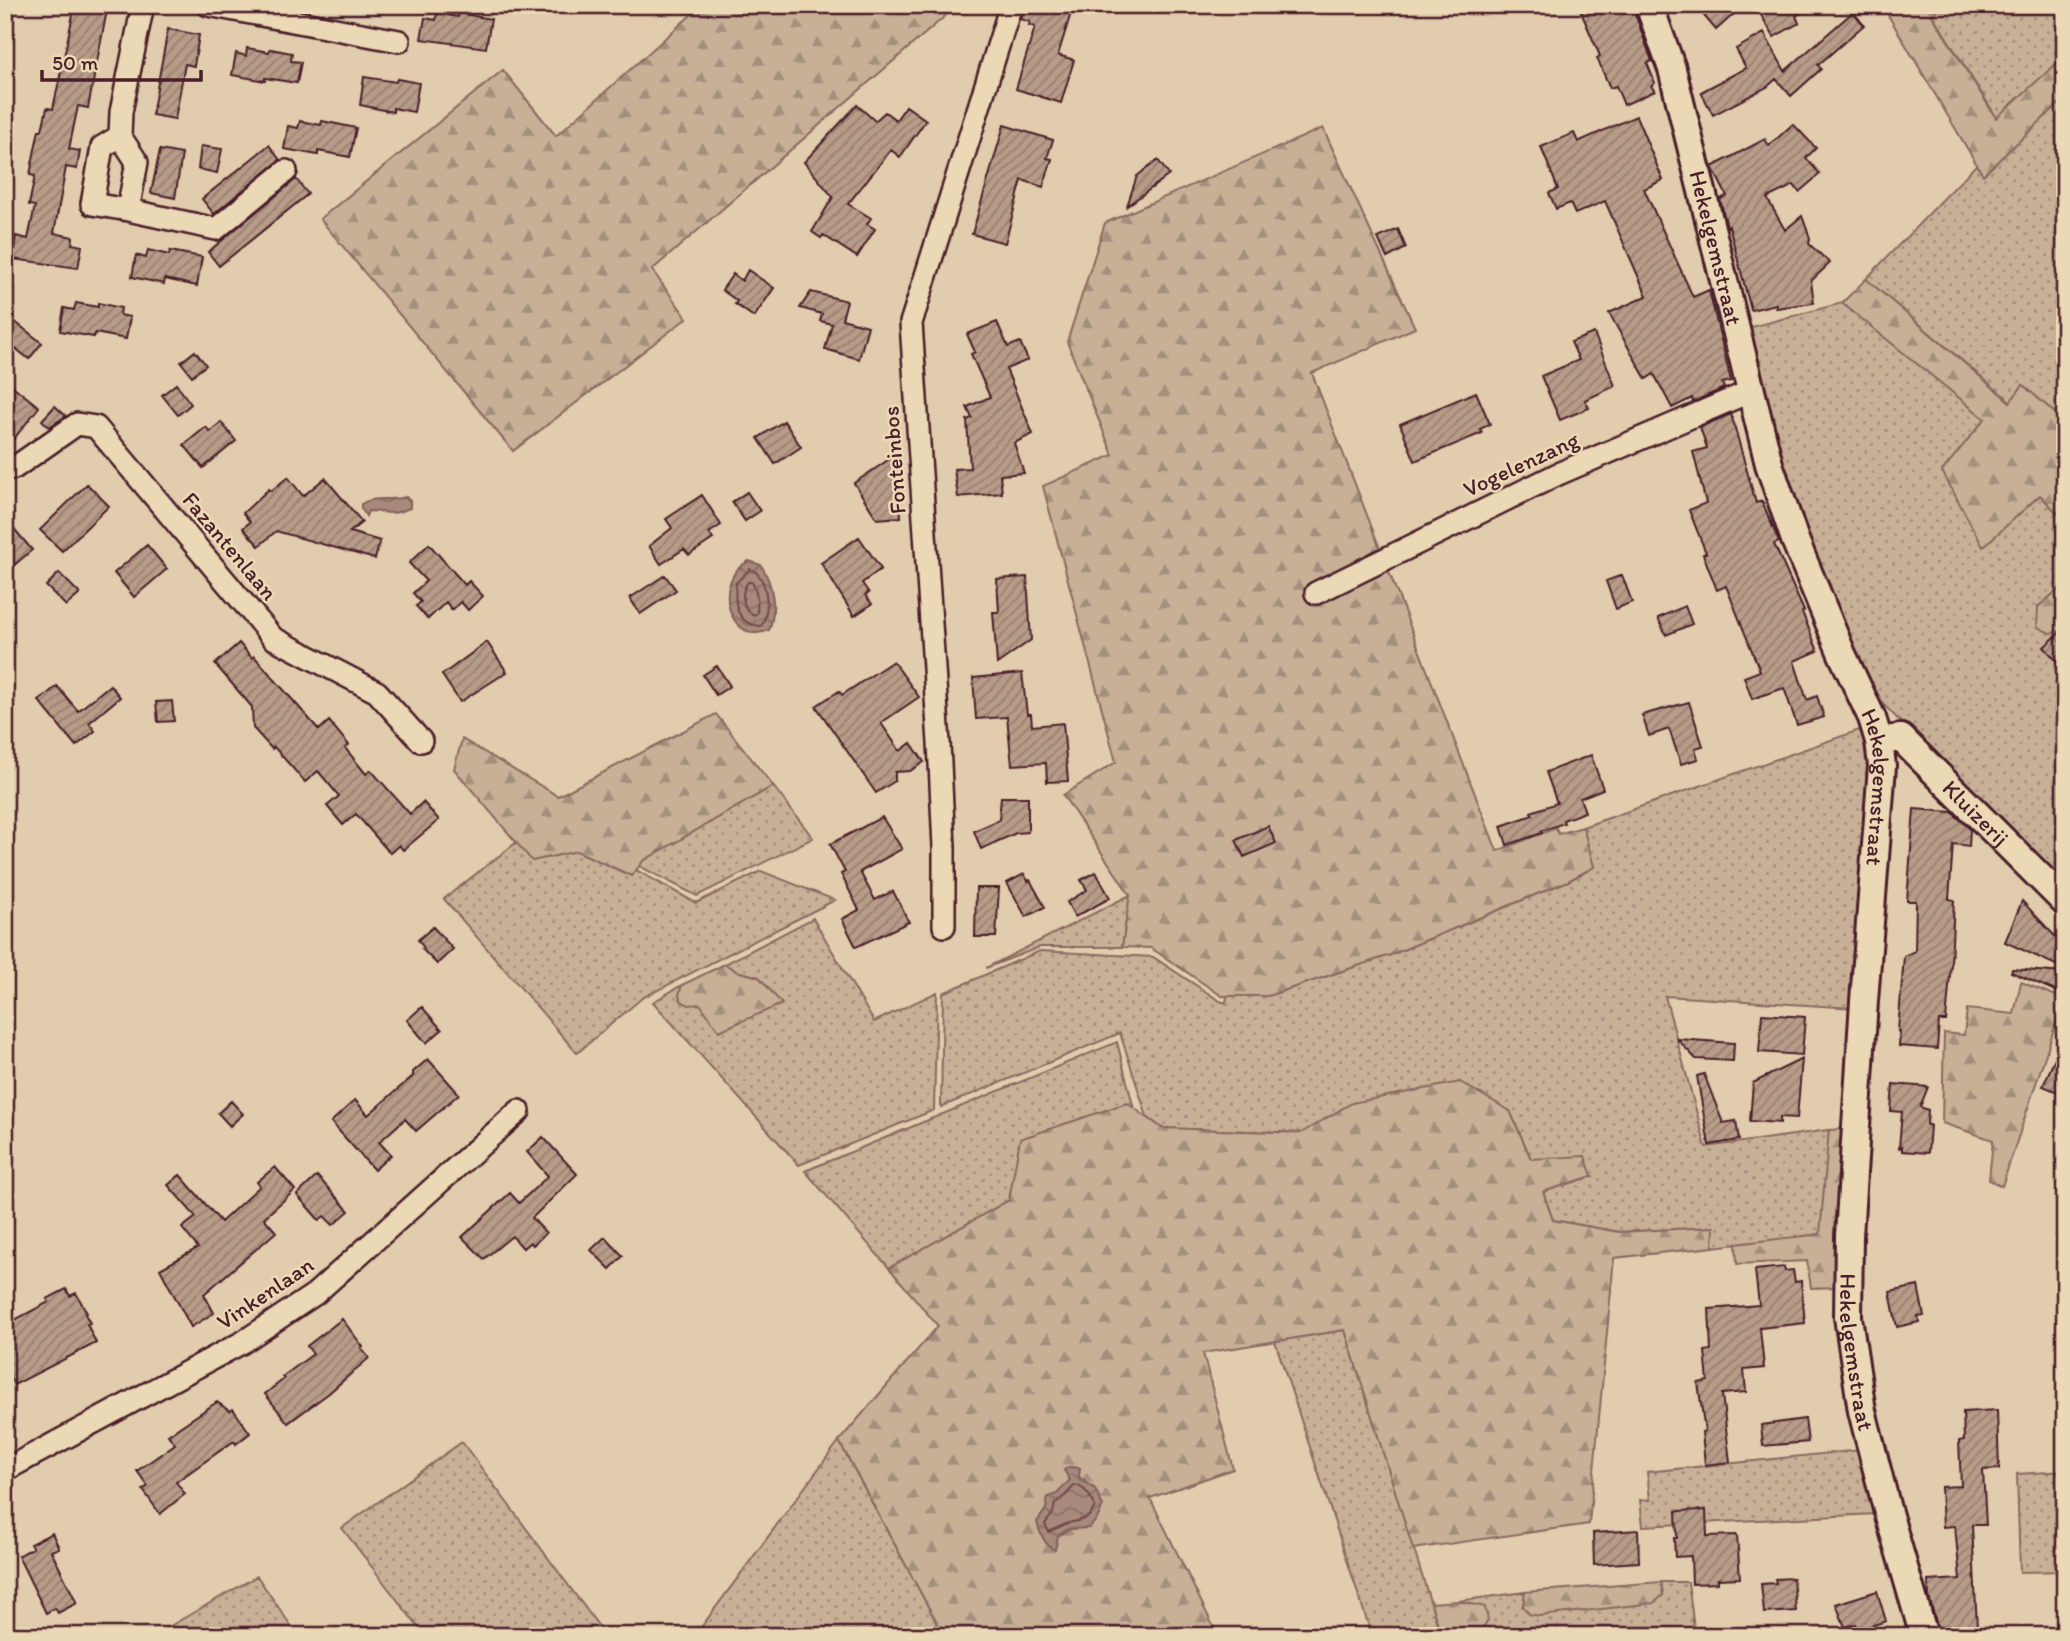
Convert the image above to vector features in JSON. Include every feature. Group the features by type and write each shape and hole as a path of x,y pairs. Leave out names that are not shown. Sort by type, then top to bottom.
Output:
{"street":[{"path":"128,210 137,162 120,136 121,112 143,5"},
{"path":"208,5 399,41"},
{"name":"Fonteinbos","path":"944,926 944,847 939,743 911,323 1011,5"},
{"name":"Hekelgemstraat","path":"1649,5 1672,69 1769,464 1795,540 1842,654 1872,718 1879,741 1882,766 1850,1222 1848,1317 1862,1411 1924,1636"},
{"path":"120,136 102,147 92,204 216,229 286,171"},
{"name":"Vogelenzang","path":"1316,593 1558,474 1751,391"},
{"name":"Fazantenlaan","path":"5,469 14,468 78,425 96,427 273,638 377,692 421,741"},
{"name":"Kluizerij","path":"1879,741 1902,738 2065,902"},
{"name":"Vinkenlaan","path":"5,1470 243,1342 315,1294 519,1111"}],"green space":[{"path":"702,5 958,5 652,270 687,318 513,451 320,219 503,70 556,136"},
{"path":"1882,5 1941,5 1932,15 1996,118 2065,56 2065,98 1983,175"},
{"path":"1941,5 2065,5 2065,56 1997,118 1932,14"},
{"path":"2065,98 2065,422 2023,385 2011,402 1866,279 1976,165 1984,174"},
{"path":"1323,128 1415,328 1312,373 1497,851 1556,828 1558,834 1583,827 1594,867 1568,881 1393,954 1268,996 1222,996 1151,948 1122,947 1130,895 1063,795 1116,762 1043,486 1113,455 1067,342 1105,223"},
{"path":"1866,279 2010,402 2023,385 2065,422 2065,521 2040,495 1983,547 1942,471 1985,419 1842,303"},
{"path":"1842,303 1986,419 1984,546 2040,495 2065,521 2065,584 2038,607 2065,630 2065,892 1884,705 1838,615 1819,569 1787,474 1748,328"},
{"path":"2065,584 2065,630 2050,633 2037,627 2038,607"},
{"path":"716,714 773,786 643,861 632,876 577,851 532,861 454,769 462,739 558,796"},
{"path":"1865,728 1870,753 1871,795 1854,1008 1665,996 1706,1147 1829,1130 1821,1235 1713,1247 1713,1227 1619,1232 1553,1220 1543,1192 1592,1176 1531,1159 1510,1111 1352,1103 1302,1133 1162,1128 1147,1117 1120,1033 941,1107 943,993 1040,951 1153,957 1220,1001 1226,1003 1227,996 1268,996 1393,954 1568,881 1594,867 1583,827"},
{"path":"773,786 813,838 697,896 639,866 643,861"},
{"path":"517,842 533,861 577,851 631,876 636,870 696,903 761,871 835,900 642,998 577,1053 444,899"},
{"path":"1130,895 1122,947 1040,947 986,968"},
{"path":"813,918 874,1022 937,992 934,1110 799,1165 653,1002 682,985 679,995 699,1004 781,1004 759,977 736,971 725,964"},
{"path":"725,964 736,971 759,977 782,1004 719,1031 700,1004 689,1005 681,1001 679,995 682,985"},
{"path":"2021,982 2064,999 2002,1186 1989,1180 1993,1140 1942,1123 1944,1033 1964,1035 1967,1009 2014,1014"},
{"path":"1117,1042 1134,1109 1127,1103 1021,1139 1009,1200 889,1268 805,1171"},
{"path":"1460,1082 1510,1111 1531,1159 1585,1156 1592,1176 1543,1192 1553,1220 1619,1232 1714,1227 1713,1247 1614,1258 1589,1524 1413,1549 1345,1330 1203,1353 1233,1469 1150,1498 1218,1636 944,1636 839,1441 938,1326 889,1268 1009,1200 1020,1139 1127,1103 1162,1128 1301,1133 1352,1103"},
{"path":"1845,1129 1838,1287 1811,1288 1807,1261 1737,1264 1736,1244 1820,1234 1829,1130"},
{"path":"1345,1330 1441,1636 1372,1636 1275,1341"},
{"path":"839,1441 944,1636 692,1636 699,1630"},
{"path":"462,1442 606,1636 425,1636 342,1528"},
{"path":"1860,1450 1875,1514 1643,1526 1640,1500 1650,1500 1647,1472"},
{"path":"2065,1471 2065,1571 2020,1572 2017,1474"},
{"path":"257,1576 298,1636 153,1636"},
{"path":"1661,1582 1688,1582 1695,1636 1477,1636 1483,1630 1469,1603 1458,1601 1525,1592 1523,1607 1541,1616 1663,1595"},
{"path":"1661,1582 1663,1595 1654,1603 1540,1616 1529,1614 1523,1606 1525,1592"},
{"path":"1458,1601 1485,1607 1488,1620 1477,1636 1441,1636 1431,1603"}],"water":[{"path":"406,497 410,501 410,508 397,512 368,511 366,516 361,508 361,504 366,501"},
{"path":"749,561 761,565 772,597 773,614 769,630 756,633 744,630 735,621 728,596 730,583 737,570"},
{"path":"1069,1467 1080,1468 1079,1477 1095,1489 1103,1506 1089,1528 1070,1529 1058,1536 1055,1550 1043,1539 1037,1522 1046,1509 1048,1497 1057,1494 1070,1480 1064,1470"}],"building":[{"path":"75,5 108,5 88,108 78,106 69,149 80,151 77,169 66,167 54,233 73,237 72,244 82,246 78,268 12,259 16,236 28,239 35,206 29,205 35,176 30,175 35,149 47,108 53,109"},
{"path":"1024,5 1070,5 1068,12 1071,13 1058,55 1074,60 1061,103 1016,89 1035,27 1020,19"},
{"path":"1578,5 1632,5 1652,61 1647,63 1655,83 1651,86 1655,91 1624,105 1616,86 1610,88 1597,58 1600,56"},
{"path":"1695,5 1744,5 1716,30"},
{"path":"1755,5 1814,5 1796,16 1799,23 1774,37"},
{"path":"1853,12 1864,25 1818,65 1821,69 1791,96 1776,79 1767,87 1713,115 1701,92 1746,68 1736,49 1764,33 1785,71"},
{"path":"437,13 458,17 459,13 491,19 486,48 421,39 425,18 436,20"},
{"path":"168,29 199,35 194,66 185,64 175,119 152,115"},
{"path":"247,48 292,53 291,61 301,62 297,83 232,75 236,53 246,56"},
{"path":"364,77 419,83 414,112 393,108 393,112 360,105"},
{"path":"857,105 875,121 885,112 896,120 906,106 926,120 900,157 891,150 848,204 871,218 867,224 875,229 857,257 823,235 821,238 812,232 833,197 804,162"},
{"path":"1636,116 1663,180 1644,189 1693,297 1709,290 1731,381 1722,383 1724,388 1693,402 1692,398 1672,408 1654,374 1646,379 1609,313 1647,296 1605,201 1575,214 1570,203 1556,209 1549,193 1558,189 1541,147 1574,133 1578,142"},
{"path":"300,121 321,125 322,121 356,128 350,157 318,151 318,155 284,149 288,126 298,128"},
{"path":"1793,124 1816,148 1806,158 1820,174 1799,192 1794,185 1767,198 1785,230 1802,216 1810,238 1809,244 1830,263 1811,281 1814,303 1776,308 1776,304 1751,310 1720,199 1727,196 1712,167 1765,139 1769,146"},
{"path":"1004,125 1053,140 1047,158 1052,159 1043,187 1022,180 1005,243 972,234"},
{"path":"269,145 280,160 214,214 202,199"},
{"path":"201,146 222,149 217,173 198,169"},
{"path":"160,150 182,154 175,198 151,193"},
{"path":"1158,160 1169,175 1127,206 1137,176"},
{"path":"296,179 308,194 219,266 208,252"},
{"path":"1398,229 1406,248 1387,258 1378,238"},
{"path":"148,250 169,255 170,251 202,257 197,286 165,279 164,284 132,277 136,255 146,258"},
{"path":"748,270 774,288 754,317 735,304 737,301 722,290 733,274 742,281"},
{"path":"811,292 847,301 842,319 868,326 859,359 825,349 832,324 820,321 822,314 800,308"},
{"path":"76,303 98,307 98,303 121,308 120,315 130,317 126,339 95,333 94,337 60,331 64,308 74,310"},
{"path":"5,314 42,343 29,359 5,340"},
{"path":"997,322 1008,347 1020,342 1028,360 1006,369 1033,434 1014,443 1024,473 1000,475 1002,493 958,497 954,469 970,468 967,420 972,418 967,407 990,397 971,354 975,352 967,334"},
{"path":"1594,333 1615,386 1585,400 1589,408 1560,420 1541,376 1579,360 1571,342"},
{"path":"195,351 206,365 192,376 181,362"},
{"path":"5,380 39,407 5,450"},
{"path":"176,384 191,404 178,415 162,395"},
{"path":"1476,392 1490,424 1480,429 1482,433 1415,461 1400,424"},
{"path":"55,406 66,416 49,427 42,420"},
{"path":"1731,414 1756,503 1762,501 1779,542 1774,544 1804,611 1802,612 1818,651 1794,661 1807,700 1817,696 1824,717 1797,725 1784,688 1752,699 1744,677 1760,671 1726,586 1717,590 1689,510 1706,503 1693,452 1707,448 1700,427"},
{"path":"784,421 801,447 775,464 758,438"},
{"path":"221,422 236,441 203,468 184,445 206,427 210,432"},
{"path":"897,454 901,517 877,519 854,483"},
{"path":"288,477 303,496 325,478 362,522 350,532 380,541 375,559 276,531 259,546 243,528 250,522 243,513 269,489 271,491"},
{"path":"87,484 109,506 62,551 40,530"},
{"path":"747,492 760,511 745,521 732,502"},
{"path":"702,495 721,525 709,533 713,539 689,555 684,549 661,564 649,546 672,528 666,519"},
{"path":"5,518 32,550 12,567 5,558"},
{"path":"859,537 881,569 862,583 869,593 865,595 872,604 854,616 821,563"},
{"path":"429,544 465,585 469,581 483,596 468,610 461,602 452,610 446,602 428,619 416,606 421,602 413,593 426,581 409,563"},
{"path":"147,545 167,569 134,597 114,573"},
{"path":"59,573 80,594 66,606 46,586"},
{"path":"665,575 676,590 640,614 630,598"},
{"path":"1622,575 1632,602 1616,609 1606,581"},
{"path":"1027,577 1031,640 997,664 993,612 999,612 997,579"},
{"path":"1685,606 1692,624 1666,635 1658,618"},
{"path":"2065,628 2065,670 2044,647"},
{"path":"487,642 507,672 460,702 442,675"},
{"path":"239,643 252,658 254,656 319,730 329,721 349,745 345,748 366,774 371,770 410,814 423,802 439,820 403,850 399,845 390,853 356,814 343,825 327,806 339,796 318,771 305,782 274,747 272,749 253,728 252,707 215,664"},
{"path":"893,661 919,697 881,723 900,751 911,743 924,762 910,771 895,772 895,781 876,793 816,706 839,691 842,695"},
{"path":"717,666 730,686 716,695 703,675"},
{"path":"1022,673 1027,714 1031,714 1032,726 1063,723 1068,781 1047,782 1046,763 1012,765 1007,717 976,719 973,678"},
{"path":"110,685 120,697 89,723 95,731 76,746 39,701 57,686 78,711"},
{"path":"172,701 174,721 158,722 156,702"},
{"path":"1689,702 1703,746 1695,748 1698,759 1681,764 1669,729 1649,736 1642,715"},
{"path":"1591,755 1603,789 1580,798 1585,812 1563,820 1564,823 1541,831 1542,833 1507,845 1501,826 1557,803 1546,772"},
{"path":"1001,797 1028,797 1028,832 1016,833 981,849 974,831 999,820"},
{"path":"1914,809 1952,812 1970,829 1969,846 1953,844 1949,899 1954,900 1951,964 1946,1021 1939,1021 1937,1049 1899,1046 1904,956 1915,951 1916,901 1907,901"},
{"path":"882,817 902,849 860,872 875,900 893,891 909,922 856,947 842,919 859,910 841,874 845,872 830,844"},
{"path":"1268,826 1276,843 1244,857 1236,840"},
{"path":"1096,872 1110,898 1075,917 1067,902 1087,890 1081,880"},
{"path":"1024,874 1045,907 1026,917 1007,883"},
{"path":"976,888 999,888 996,937 975,937"},
{"path":"2022,901 2065,947 2065,969 2005,942"},
{"path":"433,927 453,949 437,964 422,949 424,948 418,940"},
{"path":"2012,969 2065,973 2065,995 2011,972"},
{"path":"422,1007 442,1030 426,1043 407,1020"},
{"path":"1762,1014 1805,1017 1802,1055 1759,1052"},
{"path":"2065,1035 2065,1095 2043,1086"},
{"path":"1677,1039 1734,1043 1733,1061 1696,1059"},
{"path":"428,1059 459,1094 416,1131 405,1119 379,1142 391,1155 374,1170 331,1122 355,1100 368,1115 413,1076 413,1072"},
{"path":"1802,1059 1797,1118 1780,1117 1780,1123 1750,1121 1753,1083"},
{"path":"1704,1074 1723,1123 1736,1121 1739,1140 1709,1145 1697,1076"},
{"path":"1893,1084 1928,1087 1920,1107 1928,1110 1928,1153 1902,1151 1902,1147 1899,1148 1902,1112 1891,1111"},
{"path":"231,1101 243,1114 230,1126 218,1113"},
{"path":"543,1137 577,1174 532,1218 546,1233 533,1245 530,1242 523,1248 512,1236 484,1259 462,1237 510,1193 519,1203 548,1176 527,1152"},
{"path":"275,1167 295,1190 264,1218 276,1232 204,1294 214,1313 191,1327 160,1269 198,1248 182,1228 196,1217 168,1185 180,1175 221,1222 260,1186 257,1182"},
{"path":"317,1176 349,1211 333,1225 324,1216 319,1220 297,1195"},
{"path":"605,1237 623,1256 610,1269 591,1250"},
{"path":"1784,1267 1785,1271 1793,1270 1795,1282 1801,1281 1805,1323 1760,1328 1764,1368 1744,1370 1746,1392 1722,1394 1730,1462 1705,1465 1702,1432 1705,1431 1698,1383 1708,1381 1705,1351 1711,1350 1709,1309 1759,1305 1755,1270"},
{"path":"1918,1286 1924,1316 1918,1317 1919,1322 1897,1327 1890,1292"},
{"path":"66,1289 70,1296 76,1293 87,1313 85,1314 90,1323 87,1324 96,1343 14,1385 5,1368 5,1325 49,1302 47,1299"},
{"path":"342,1319 369,1358 329,1393 288,1423 265,1394 284,1379 282,1377 313,1354 307,1346"},
{"path":"217,1402 230,1411 233,1409 250,1433 236,1444 234,1441 176,1482 185,1494 160,1514 143,1490 148,1486 137,1471 175,1444 168,1435"},
{"path":"1997,1410 1999,1469 1983,1470 1986,1525 1972,1525 1977,1628 1953,1636 1940,1636 1929,1597 1928,1581 1960,1579 1955,1526 1943,1527 1941,1487 1961,1486 1959,1441 1964,1440 1963,1412"},
{"path":"1805,1419 1808,1442 1763,1446 1761,1425"},
{"path":"1706,1510 1707,1536 1737,1535 1740,1578 1718,1579 1718,1583 1692,1584 1691,1556 1675,1557 1676,1511"},
{"path":"1638,1530 1639,1562 1594,1565 1593,1533"},
{"path":"52,1533 59,1548 51,1551 77,1603 58,1613 55,1608 46,1613 18,1556 33,1548 30,1544"},
{"path":"1793,1578 1796,1611 1764,1613 1761,1584 1776,1583 1775,1579"},
{"path":"1877,1591 1886,1621 1858,1630 1856,1624 1845,1627 1836,1604"}]}
